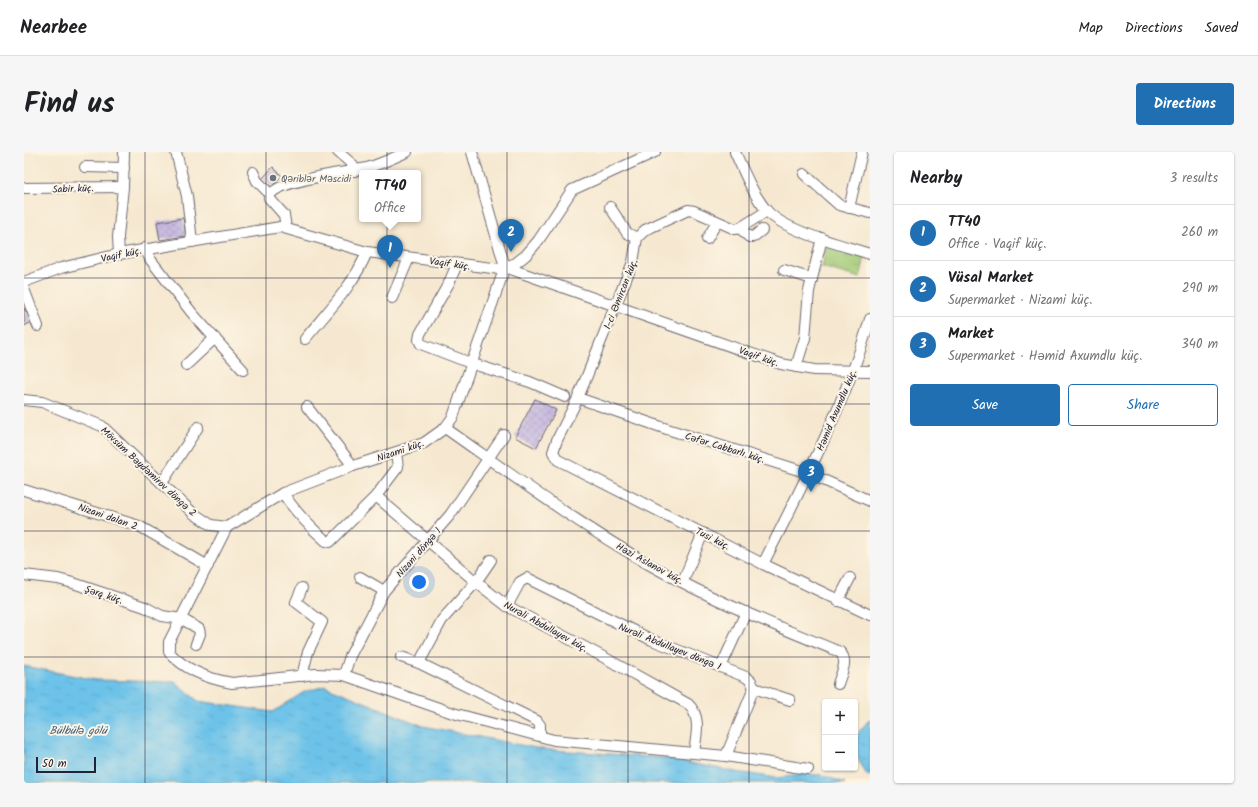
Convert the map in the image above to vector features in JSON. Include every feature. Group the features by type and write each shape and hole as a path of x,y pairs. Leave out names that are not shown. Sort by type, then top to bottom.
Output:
{"street":[{"path":"119,254 118,237 123,187 124,152"},
{"path":"177,152 187,196 192,242"},
{"path":"338,152 352,164 355,171"},
{"path":"270,194 279,187 308,179 370,167 407,152"},
{"path":"472,152 505,267 516,263 531,249 572,190 655,152"},
{"path":"735,152 767,211 787,225 870,254"},
{"path":"849,208 862,152"},
{"path":"86,167 124,168"},
{"path":"253,172 257,181 270,194 271,201 284,215 286,228"},
{"path":"804,174 831,200 839,205 870,213"},
{"name":"Sabir küç.","path":"24,188 123,187"},
{"path":"610,207 627,233 637,238 645,230 688,210 694,211 729,228 740,228 767,211"},
{"path":"707,238 717,222"},
{"name":"Vaqif küç.","path":"24,282 61,268 145,248 192,242 274,228 286,228 367,252 495,269 505,267 614,306 796,367 834,371 870,371"},
{"path":"740,228 749,237 753,237 762,230"},
{"name":"1-ci Əmircan küç.","path":"558,460 553,452 557,440 578,398 633,262 637,238"},
{"path":"796,367 805,338 809,291 822,238"},
{"path":"145,248 150,259 168,283 201,324 243,370"},
{"path":"304,339 361,267 367,252"},
{"path":"392,298 409,258"},
{"path":"456,264 449,283 419,340 421,344 473,364 530,382 565,397"},
{"name":"Nizami küç.","path":"227,527 283,493 353,466 424,443 445,428 453,417 459,404 505,267"},
{"path":"784,270 812,279"},
{"path":"24,289 38,326"},
{"name":"Həmid Axumdlu küç.","path":"763,564 841,402 870,319"},
{"path":"186,365 215,338"},
{"name":"Cəfər Cabbarlı küç.","path":"578,398 667,429 808,473 870,501"},
{"name":"Mövsüm Bəydəmirov döngə 2","path":"24,400 42,402 102,426 200,519 211,525 227,527"},
{"path":"307,407 353,466"},
{"path":"162,483 198,427"},
{"name":"Həzi Aslanov küç.","path":"445,428 568,514 650,565 774,625 840,652 844,656 845,661 838,684"},
{"name":"Nizani döngə 1","path":"344,675 350,656 384,591 450,515 504,435"},
{"path":"283,493 290,505 302,518 326,541 330,542 376,496 398,467 396,453"},
{"name":"Tusi küç.","path":"558,460 763,564 870,615"},
{"name":"Nizani dalan 2","path":"24,490 139,526 208,566"},
{"name":"Nurəli Abdullayev küç.","path":"376,496 476,582 507,606 688,704 694,710 697,719 694,753"},
{"path":"227,527 182,619 169,642 169,652 175,659 209,678 232,683 330,673 344,675 453,713 540,735 554,740 726,756 808,769"},
{"path":"683,581 703,533"},
{"path":"419,663 442,620 476,582 490,560"},
{"name":"Şərq küç.","path":"24,575 58,579 145,607 162,616 182,619"},
{"path":"360,577 384,591"},
{"name":"Nurəli Abdullayev döngə 1","path":"507,606 520,582 527,578 622,627 746,677 751,681 754,688"},
{"path":"838,601 850,578"},
{"path":"302,588 296,602 322,622 308,652 302,676"},
{"path":"721,667 746,612"},
{"path":"182,619 199,630 200,634 196,644"},
{"path":"401,657 419,663 537,722 540,725 540,735"},
{"path":"726,756 754,688 790,700"}],"green space":[{"path":"827,245 865,256 860,278 822,267"}],"water":[{"name":"Bülbülə gölü","path":"24,666 96,680 175,682 198,701 273,712 304,692 325,686 423,726 541,749 665,758 736,772 777,778 805,774 822,775 845,783 24,783"},
{"path":"870,719 870,776 862,768 858,756 858,734"}],"building":[{"path":"273,167 282,176 271,187 262,179"},
{"path":"183,218 186,236 160,240 157,222"},
{"path":"24,308 32,322 24,326"},
{"path":"535,399 556,410 536,448 515,437"}],"place":[{"name":"Qəriblər Məscidi","path":"273,178"},
{"name":"Vüsal Market","path":"511,252"},
{"name":"TT40","path":"390,268"},
{"name":"Market","path":"811,492"}]}
